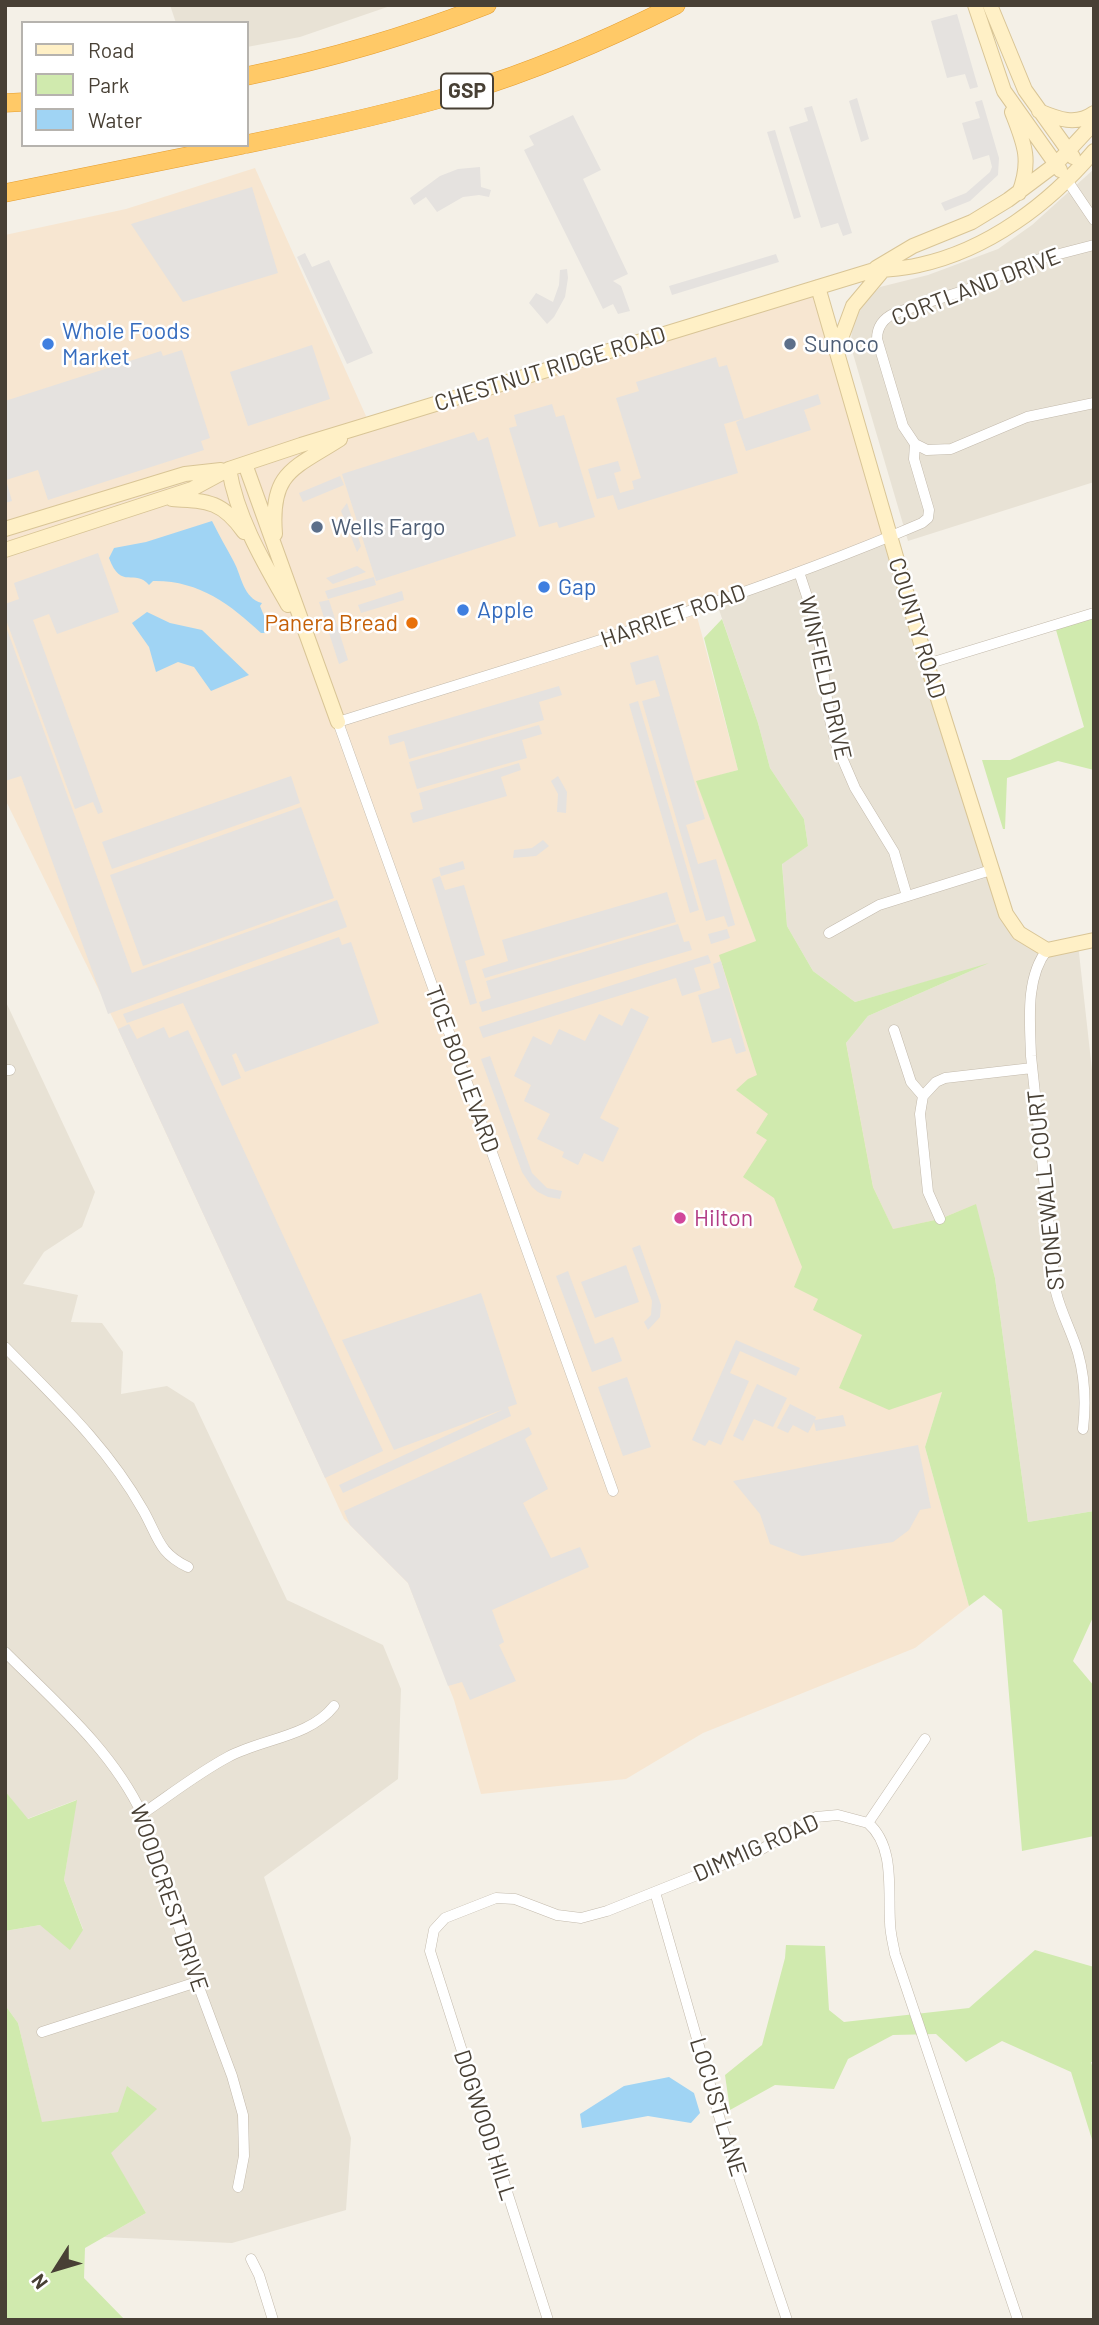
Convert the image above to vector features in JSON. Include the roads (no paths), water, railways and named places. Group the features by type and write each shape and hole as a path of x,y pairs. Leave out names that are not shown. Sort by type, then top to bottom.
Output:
{"highway":[{"path":"248,76 359,50 487,5"},
{"name":"GSP","path":"248,144 357,121 466,91 573,52 676,5"},
{"name":"GSP","path":"5,193 234,147"}],"main road":[{"path":"975,5 1027,158 1026,173 1019,193"},
{"path":"990,5 1018,76 1079,167"},
{"path":"1004,91 1067,180"},
{"path":"1039,111 1071,121 1094,113"},
{"name":"CHESTNUT RIDGE ROAD","path":"877,270 913,246 972,222 1019,193 1069,152 1094,123"},
{"name":"CHESTNUT RIDGE ROAD","path":"5,529 185,474 229,469 818,287 877,270 919,265 985,240 1025,216 1067,180 1094,151"},
{"path":"837,349 853,306 877,270"},
{"name":"COUNTY ROAD","path":"818,287 927,664 991,870 1009,922 1025,938 1047,950"},
{"path":"277,553 274,504 280,484 293,469 352,431"},
{"name":"TICE BOULEVARD","path":"245,464 338,722"},
{"name":"CHESTNUT RIDGE ROAD","path":"5,550 192,489 229,469"},
{"name":"TICE BOULEVARD","path":"229,469 237,501 260,554 312,646"},
{"path":"163,499 205,500 221,507 235,520 260,554"},
{"path":"1047,950 1094,940"}],"street":[{"path":"1067,180 1094,220"},
{"name":"CORTLAND DRIVE","path":"915,444 903,426 878,344 879,330 886,318 973,287 1036,260 1094,245"},
{"path":"915,444 933,451 951,449 1027,416 1094,403"},
{"name":"HARRIET ROAD","path":"338,722 643,627 799,572 922,523 929,515 914,459 915,444"},
{"name":"WINFIELD DRIVE","path":"799,572 817,627 836,744 855,788 894,852 907,895"},
{"path":"927,664 1094,612"},
{"name":"TICE BOULEVARD","path":"338,722 613,1491"},
{"path":"829,933 869,910 907,895 991,870"},
{"name":"STONEWALL COURT","path":"1047,950 1035,967 1030,1026 1032,1068 1056,1292 1082,1373 1085,1395 1083,1429"},
{"path":"894,1030 911,1082 923,1096"},
{"path":"940,1219 928,1192 920,1114 923,1096 936,1082 945,1078 1032,1068"},
{"path":"5,1347 91,1434 110,1457 146,1514 159,1544 175,1561 188,1567"},
{"name":"WOODCREST DRIVE","path":"5,1652 106,1755 121,1773 142,1814 243,2115 244,2156 238,2187"},
{"path":"142,1814 223,1759 241,1750 311,1726 334,1706"},
{"path":"925,1739 868,1823 880,1839 886,1854 890,1923 895,1954 1018,2320"},
{"name":"DIMMIG ROAD","path":"434,1930 445,1918 496,1898 515,1899 557,1915 581,1918 607,1911 762,1849 816,1818 838,1815 868,1823"},
{"name":"LOCUST LANE","path":"655,1892 723,2130 787,2320"},
{"name":"DOGWOOD HILL","path":"434,1930 430,1951 548,2320"},
{"path":"42,2032 197,1982"},
{"path":"251,2259 273,2320"}],"water":[{"path":"212,521 247,592 262,603 260,606 269,628 267,633 261,633 237,612 199,589 169,582 153,581 149,585 139,578 123,577 118,574 109,558 114,548 146,542"},
{"path":"147,612 170,623 202,630 249,675 211,691 194,667 178,662 156,672 149,647 132,623"},
{"path":"669,2077 694,2093 700,2113 691,2123 648,2116 582,2128 580,2114 624,2086"}],"place":[{"name":"Whole Foods Market","path":"48,344"},
{"name":"Sunoco","path":"790,344"},
{"name":"Wells Fargo","path":"317,527"},
{"name":"Gap","path":"544,587"},
{"name":"Apple","path":"463,610"},
{"name":"Panera Bread","path":"412,623"},
{"name":"Hilton","path":"680,1218"}]}
